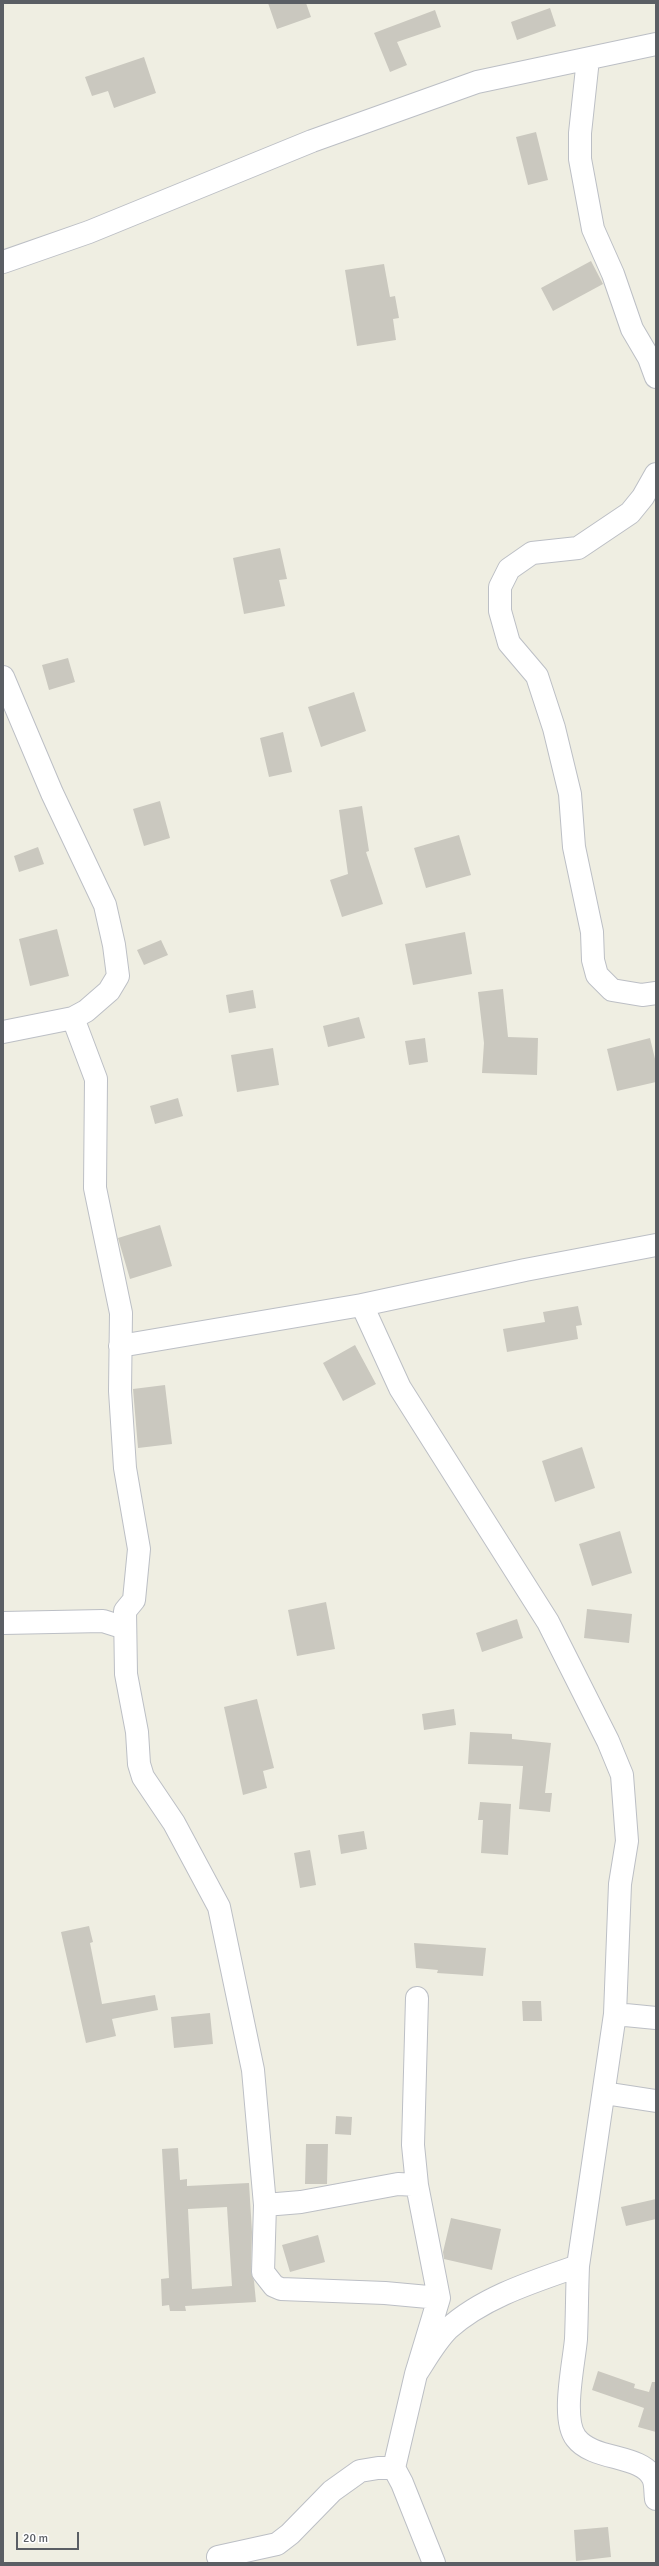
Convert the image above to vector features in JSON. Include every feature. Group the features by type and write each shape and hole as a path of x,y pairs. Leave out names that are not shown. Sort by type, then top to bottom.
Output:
{"street":[{"path":"3,262 89,232 312,141 478,82 656,44"},
{"path":"588,59 580,133 580,159 593,228 613,274 632,329 649,358 656,377"},
{"path":"656,474 643,497 630,514 578,548 532,553 509,568 500,587 500,611 510,643 537,676 554,728 570,794 574,846 592,932 593,960 597,975 612,990 642,995 656,993"},
{"path":"3,677 52,792 105,905 114,945 118,976 109,991 86,1011 73,1018 3,1032"},
{"path":"73,1018 96,1079 95,1188 120,1313 125,1468 139,1549 134,1600 125,1611 126,1674 137,1732 139,1764 144,1777 174,1823 219,1907 253,2070 265,2205 263,2272 274,2286 281,2289 310,2292 384,2293 439,2298"},
{"path":"120,1346 362,1305 525,1270 656,1245"},
{"path":"362,1305 400,1388 548,1622 608,1741 622,1775 627,1841 620,1884 615,2014 578,2266 576,2340 571,2388 571,2425 576,2438 594,2451 622,2459 648,2471 653,2479 656,2499"},
{"path":"3,1623 103,1621 125,1628"},
{"path":"417,1998 413,2145 417,2184 439,2298 416,2374 394,2468 405,2488 434,2563"},
{"path":"615,2014 656,2018"},
{"path":"604,2092 656,2101"},
{"path":"265,2205 301,2202 398,2184 417,2184"},
{"path":"416,2374 435,2345 461,2318 530,2283 578,2266"},
{"path":"218,2557 277,2544 290,2534 332,2491 360,2471 378,2468 394,2468"}],"building":[{"path":"268,3 306,3 311,17 277,29"},
{"path":"550,8 556,26 517,40 511,22"},
{"path":"435,10 441,27 397,42 407,65 390,72 374,33"},
{"path":"144,57 156,93 114,108 108,91 92,96 85,77"},
{"path":"536,132 548,180 528,185 516,137"},
{"path":"591,261 603,284 553,311 541,288"},
{"path":"384,264 390,297 395,296 399,318 393,319 396,340 357,346 345,270"},
{"path":"280,548 287,579 279,580 285,606 244,614 233,558"},
{"path":"68,658 75,682 49,690 42,665"},
{"path":"354,692 366,731 321,747 308,707"},
{"path":"283,732 292,772 269,777 260,738"},
{"path":"160,801 170,838 144,846 133,809"},
{"path":"362,806 369,851 366,852 383,904 342,917 330,880 348,874 339,810"},
{"path":"459,835 471,875 426,888 414,848"},
{"path":"38,847 44,864 19,872 14,856"},
{"path":"57,929 69,976 30,986 19,939"},
{"path":"465,932 472,974 413,985 405,944"},
{"path":"161,940 168,955 144,965 137,950"},
{"path":"503,989 508,1037 538,1038 537,1075 482,1073 484,1043 478,992"},
{"path":"253,990 256,1008 229,1013 226,995"},
{"path":"359,1017 365,1038 328,1047 323,1026"},
{"path":"425,1038 428,1062 409,1065 405,1041"},
{"path":"650,1038 656,1063 656,1082 617,1091 607,1049"},
{"path":"273,1048 279,1085 237,1092 231,1055"},
{"path":"178,1098 183,1116 155,1124 150,1106"},
{"path":"160,1225 172,1266 130,1279 118,1238"},
{"path":"578,1306 582,1325 576,1326 578,1339 507,1352 503,1329 545,1322 543,1312"},
{"path":"355,1345 376,1384 343,1401 323,1363"},
{"path":"165,1385 172,1444 138,1448 133,1389"},
{"path":"582,1447 595,1488 555,1502 542,1461"},
{"path":"620,1531 632,1573 592,1586 579,1544"},
{"path":"326,1602 335,1649 297,1656 288,1610"},
{"path":"587,1609 632,1614 629,1643 584,1638"},
{"path":"517,1619 523,1638 482,1652 476,1633"},
{"path":"257,1699 274,1768 263,1771 267,1788 243,1795 224,1707"},
{"path":"454,1709 456,1725 424,1730 422,1714"},
{"path":"470,1732 512,1734 512,1739 551,1743 545,1793 552,1793 550,1812 519,1809 523,1766 468,1764"},
{"path":"480,1802 511,1804 508,1855 481,1853 483,1820 478,1820"},
{"path":"364,1831 367,1849 341,1854 338,1835"},
{"path":"310,1850 316,1885 300,1888 294,1853"},
{"path":"89,1926 93,1942 90,1943 102,2004 155,1995 158,2010 112,2019 116,2036 86,2043 61,1932"},
{"path":"414,1943 486,1948 483,1976 437,1973 438,1970 416,1968"},
{"path":"522,2001 541,2001 542,2021 523,2021"},
{"path":"210,2013 213,2044 174,2048 171,2017"},
{"path":"336,2116 352,2117 351,2135 335,2134"},
{"path":"306,2144 328,2144 327,2184 305,2184"},
{"path":"178,2148 180,2180 187,2179 187,2186 249,2183 252,2232 251,2272 254,2281 256,2302 185,2306 186,2311 170,2311 169,2305 162,2306 161,2279 169,2278 162,2149","holes":["227,2207 232,2286 192,2289 188,2209"]},
{"path":"656,2199 656,2219 626,2226 621,2207"},
{"path":"451,2218 501,2229 492,2270 444,2259 443,2252"},
{"path":"318,2235 325,2262 290,2272 282,2245"},
{"path":"598,2371 635,2384 634,2388 649,2392 652,2382 656,2382 656,2432 638,2427 644,2408 592,2390"},
{"path":"608,2527 611,2557 576,2561 574,2530"}]}
